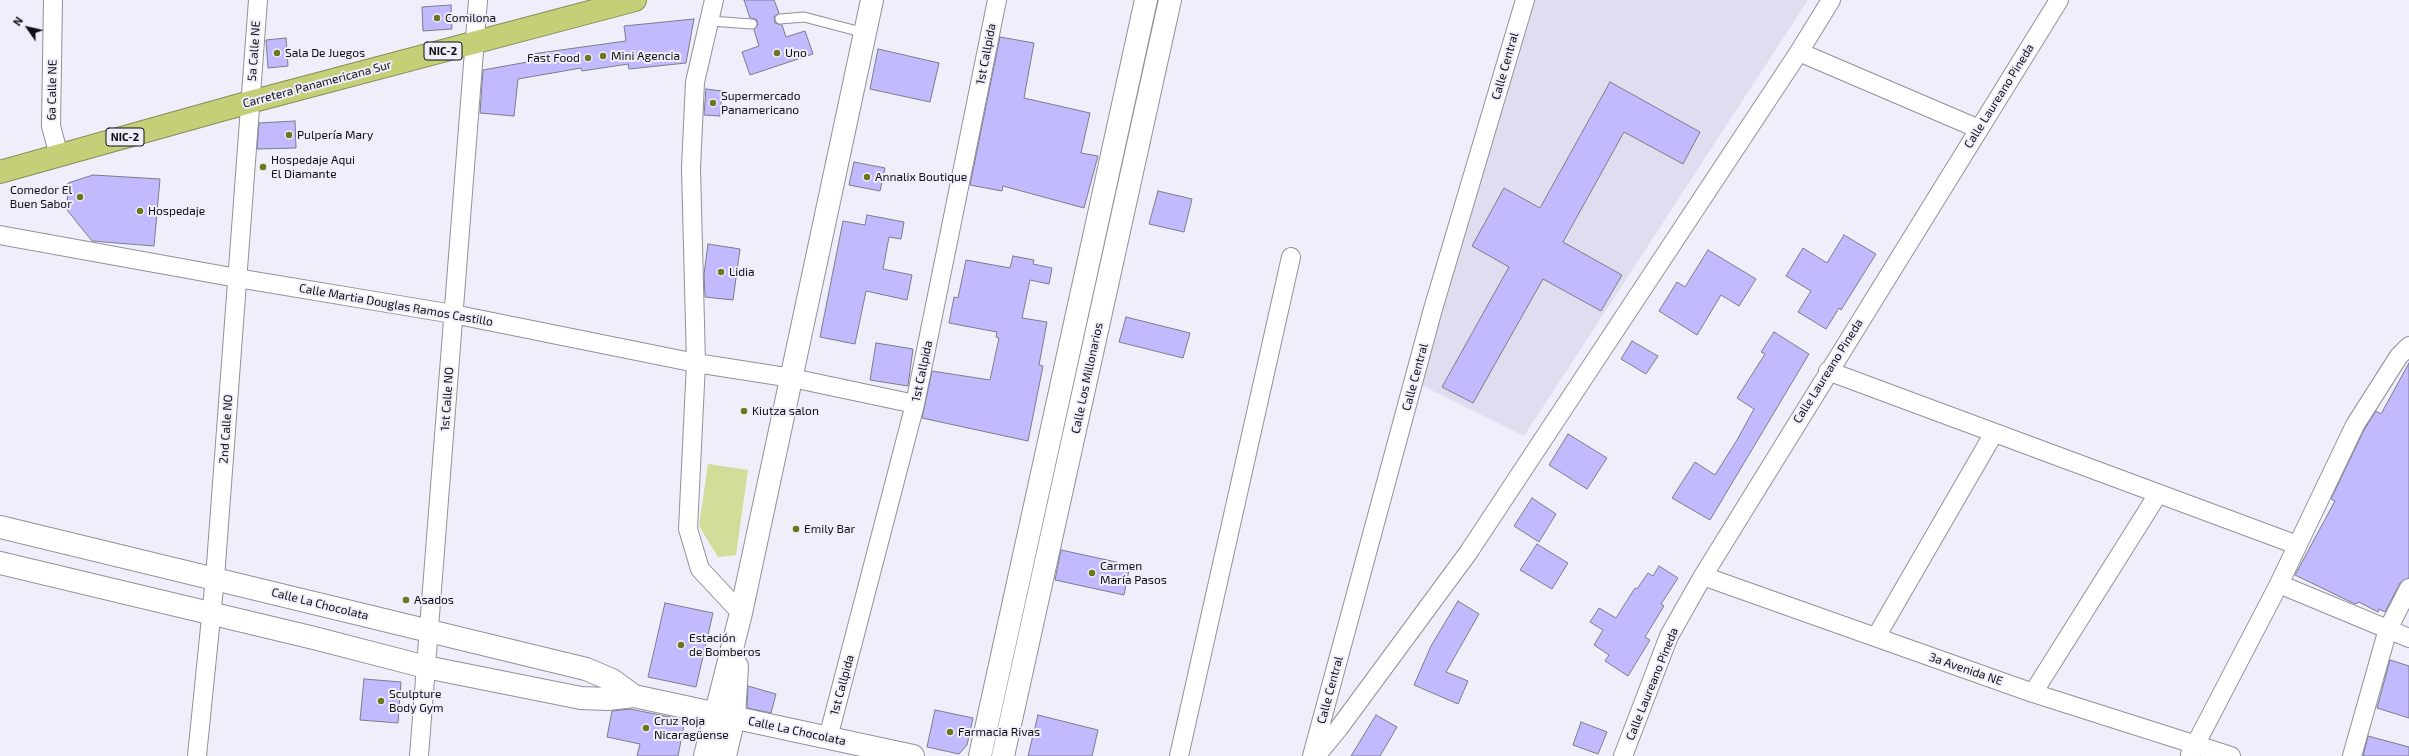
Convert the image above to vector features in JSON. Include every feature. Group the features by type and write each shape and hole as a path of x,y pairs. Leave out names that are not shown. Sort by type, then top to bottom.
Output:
{"highway":[{"name":"Carretera Panamericana Sur","path":"0,172 250,102 635,0"}],"street":[{"name":"6a Calle NE","path":"53,0 51,126 59,156"},
{"name":"5a Calle NE","path":"250,102 258,0"},
{"name":"1st Calle NO","path":"419,756 478,0"},
{"path":"714,0 695,82 691,168 696,363 688,529 700,569 741,613"},
{"path":"725,756 724,715 741,613 872,0"},
{"name":"1st Callpida","path":"828,738 915,404 996,0"},
{"name":"Calle Los Millonarios","path":"980,756 1146,0"},
{"name":"Calle Los Millonarios","path":"1003,756 1170,0"},
{"name":"Calle Central","path":"1312,756 1433,309 1525,0"},
{"path":"1316,756 1339,728 1468,553 1799,52 1831,0"},
{"name":"Calle Laureano Pineda","path":"1623,756 1669,636 1703,576 1828,371 2059,0"},
{"path":"1799,52 1979,129"},
{"name":"2nd Calle NO","path":"197,756 215,578 250,102"},
{"name":"Calle Martia Douglas Ramos Castillo","path":"0,235 237,278 453,314 696,363 792,378 915,404"},
{"path":"1179,756 1291,257"},
{"path":"2192,751 2279,584 2355,426 2399,356 2409,346"},
{"path":"1828,371 2298,545"},
{"path":"1876,637 1994,433"},
{"path":"2033,693 2158,494"},
{"name":"Calle La Chocolata","path":"0,527 586,669 612,680 634,696"},
{"name":"Calle La Chocolata","path":"0,563 426,667 581,698 608,699 634,696 913,756"},
{"name":"3a Avenida NE","path":"1703,576 2192,751 2232,756"},
{"path":"2279,584 2409,638"},
{"path":"2352,756 2388,629 2409,588"},
{"path":"706,756 724,715"}],"lane":[{"path":"780,19 804,17 811,21 865,33"},
{"path":"710,21 752,24"}],"shaded area":[{"path":"1528,0 1808,0 1524,436 1419,384"}],"green space":[{"path":"708,464 748,470 736,555 718,557 699,526"}],"building":[{"path":"744,0 774,0 779,13 774,17 775,23 782,25 786,37 805,31 813,54 750,75 742,52 759,46 754,30 758,24 756,19 750,18"},
{"name":"Comilona","path":"451,5 452,29 423,31 422,7"},
{"path":"694,19 686,63 629,69 628,64 582,71 581,68 518,79 514,116 480,113 483,70 533,61 532,54 626,41 624,26"},
{"path":"1000,37 1034,43 1024,98 1090,113 1081,153 1098,156 1084,208 1003,186 1002,191 970,185"},
{"name":"Sala De Juegos","path":"286,38 288,66 268,68 266,40"},
{"path":"878,49 939,63 930,102 870,89"},
{"path":"1610,82 1700,132 1683,164 1624,132 1563,242 1622,275 1601,311 1543,279 1473,403 1442,387 1509,267 1472,246 1504,188 1540,208"},
{"name":"Supermercado Panamericano","path":"706,89 722,91 720,116 704,115"},
{"path":"295,121 296,148 257,149 259,123"},
{"name":"Annalix Boutique","path":"854,162 885,168 880,191 849,185"},
{"path":"93,175 160,179 154,246 92,241 67,210 68,183"},
{"path":"1158,191 1192,199 1184,232 1149,224"},
{"path":"867,215 904,222 901,239 889,237 883,269 912,275 907,300 866,291 855,344 820,337 843,221 865,225"},
{"path":"1844,235 1876,254 1841,310 1839,308 1826,329 1798,312 1811,291 1786,276 1803,248 1827,263"},
{"name":"Lidia","path":"708,244 740,249 733,300 705,297 704,274"},
{"path":"1708,250 1756,279 1739,306 1721,295 1697,335 1659,311 1677,282 1685,287"},
{"path":"1013,256 1034,260 1033,264 1052,268 1049,284 1030,280 1022,318 1047,322 1039,365 1043,366 1028,441 922,418 932,371 990,380 999,338 996,337 997,332 949,323 954,297 958,298 966,260 1010,268"},
{"path":"1126,317 1190,333 1183,358 1119,342"},
{"path":"1774,332 1809,354 1710,520 1672,498 1695,462 1715,475 1737,440 1754,409 1737,398 1765,354 1761,352"},
{"path":"1632,341 1658,356 1646,374 1621,359"},
{"path":"876,343 913,349 908,386 870,380"},
{"path":"2409,363 2409,578 2400,583 2385,612 2379,609 2378,612 2359,602 2355,604 2295,575 2335,501 2331,499 2364,430 2376,411 2381,414"},
{"path":"1568,434 1607,458 1587,489 1549,465"},
{"path":"1532,498 1556,514 1539,542 1514,526"},
{"path":"1537,544 1568,563 1552,589 1520,570"},
{"name":"Carmen María Pasos","path":"1061,550 1130,565 1124,595 1055,580"},
{"path":"1659,566 1678,578 1661,604 1664,606 1645,637 1650,640 1628,676 1605,661 1609,655 1594,645 1603,630 1590,622 1599,608 1616,618 1635,588 1637,589 1648,573 1653,576"},
{"path":"1458,601 1479,614 1446,672 1468,681 1458,704 1414,685 1431,646"},
{"name":"Estación de Bomberos","path":"665,603 713,613 696,687 648,677"},
{"path":"2390,660 2409,666 2409,718 2377,708"},
{"name":"Sculpture Body Gym","path":"364,679 401,682 398,723 360,720"},
{"path":"748,686 776,694 771,713 747,708"},
{"name":"Cruz Roja Nicaragüense","path":"630,709 685,720 678,756 637,756 640,744 607,737 612,711"},
{"name":"Farmacia Rivas","path":"935,710 973,718 967,745 959,754 927,747"},
{"path":"1038,715 1098,730 1092,756 1028,756"},
{"path":"1376,715 1397,727 1380,756 1351,756"},
{"path":"1581,722 1607,732 1598,754 1573,745"},
{"path":"2368,736 2409,747 2409,756 2363,756"}],"place":[{"name":"Comilona","path":"437,18"},
{"name":"Sala De Juegos","path":"277,53"},
{"name":"Uno","path":"777,53"},
{"name":"Mini Agencia","path":"603,56"},
{"name":"Fast Food","path":"588,58"},
{"name":"Supermercado Panamericano","path":"713,103"},
{"name":"Pulpería Mary","path":"289,135"},
{"name":"Hospedaje Aqui El Diamante","path":"263,167"},
{"name":"Annalix Boutique","path":"867,177"},
{"name":"Comedor El Buen Sabor","path":"80,197"},
{"name":"Hospedaje","path":"140,211"},
{"name":"Lidia","path":"721,272"},
{"name":"Kiutza salon","path":"744,411"},
{"name":"Emily Bar","path":"796,529"},
{"name":"Carmen María Pasos","path":"1092,573"},
{"name":"Asados","path":"406,600"},
{"name":"Estación de Bomberos","path":"681,645"},
{"name":"Sculpture Body Gym","path":"381,701"},
{"name":"Cruz Roja Nicaragüense","path":"646,728"},
{"name":"Farmacia Rivas","path":"950,732"}]}
